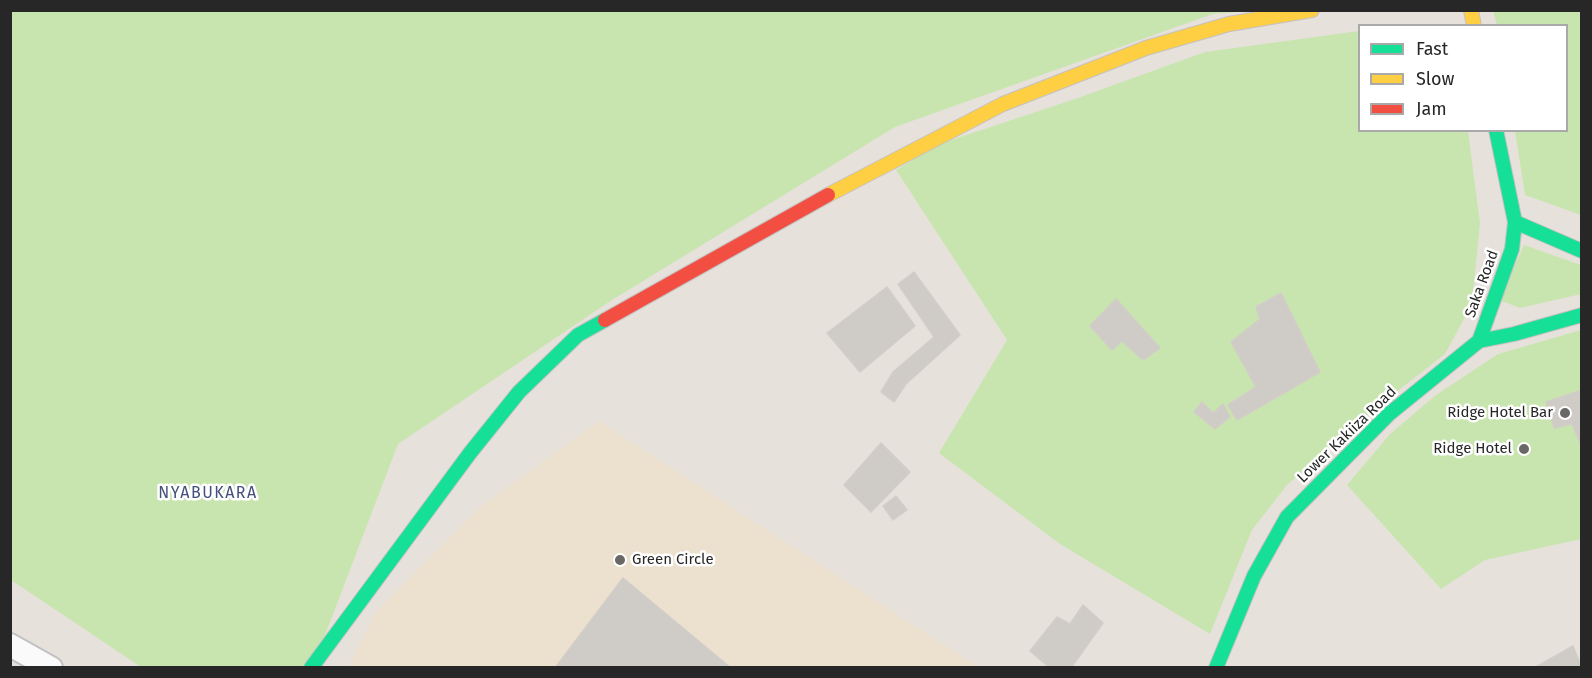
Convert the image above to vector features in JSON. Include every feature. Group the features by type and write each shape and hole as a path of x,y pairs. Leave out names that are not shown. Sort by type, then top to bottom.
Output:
{"street":[{"path":"311,668 470,453 519,392 578,335 857,179 1004,104 1146,48 1229,24 1312,10"},
{"name":"Saka Road","path":"1479,342 1512,249 1515,222 1496,132"},
{"path":"1515,222 1581,251"},
{"name":"Lower Kakiiza Road","path":"1216,668 1254,576 1287,517 1389,414 1479,342 1581,315"},
{"path":"10,645 51,668"}],"shaded area":[{"name":"Green Circle","path":"599,421 978,667 348,668 376,612 479,508"}],"green space":[{"path":"10,11 1250,11 1213,14 895,127 612,300 398,444 317,656 301,668 141,667 11,580"},
{"path":"1493,11 1581,11 1581,215 1525,195 1515,132 1568,132 1568,24 1497,24"},
{"path":"1358,31 1358,132 1468,132 1480,223 1472,304 1445,354 1363,418 1287,485 1252,530 1210,634 1060,544 939,453 1007,340 896,170 939,144 1075,99 1205,52"},
{"path":"1524,245 1581,265 1581,294 1520,308 1499,300"},
{"path":"1581,330 1581,539 1485,560 1441,589 1347,485 1390,434 1436,395 1498,354"}],"building":[{"path":"914,272 960,335 906,384 894,402 881,392 893,372 934,337 898,284"},
{"path":"887,287 915,326 860,372 827,333"},
{"path":"1281,293 1320,372 1237,420 1228,405 1256,387 1231,342 1260,319 1256,307"},
{"path":"1116,299 1160,348 1143,360 1122,341 1112,350 1090,326"},
{"name":"Ridge Hotel Bar","path":"1582,390 1582,447 1572,424 1554,428 1546,402"},
{"path":"1202,402 1213,413 1223,404 1230,417 1215,429 1194,412"},
{"path":"881,443 910,472 871,512 844,485"},
{"path":"896,496 907,510 893,520 883,506"},
{"path":"623,578 731,668 555,668"},
{"path":"1083,605 1103,623 1071,668 1050,668 1030,651 1057,617 1070,624"},
{"path":"1573,646 1582,668 1534,668"}],"traffic: fast":[{"path":"1479,341 1512,249 1515,222 1496,132"},
{"path":"1515,222 1582,251"},
{"path":"1216,668 1254,576 1287,517 1389,414 1479,341 1582,315"},
{"path":"311,668 470,453 519,392 578,335 605,320"}],"traffic: slow":[{"path":"828,195 1003,104 1146,48 1229,24 1312,10"},
{"path":"1471,10 1474,24"}],"traffic: jam":[{"path":"605,320 828,195"}],"place":[{"name":"Ridge Hotel Bar","path":"1565,413"},
{"name":"Ridge Hotel","path":"1524,449"},
{"name":"Green Circle","path":"620,560"}],"district":[{"name":"NYABUKARA","path":"208,494"}]}
